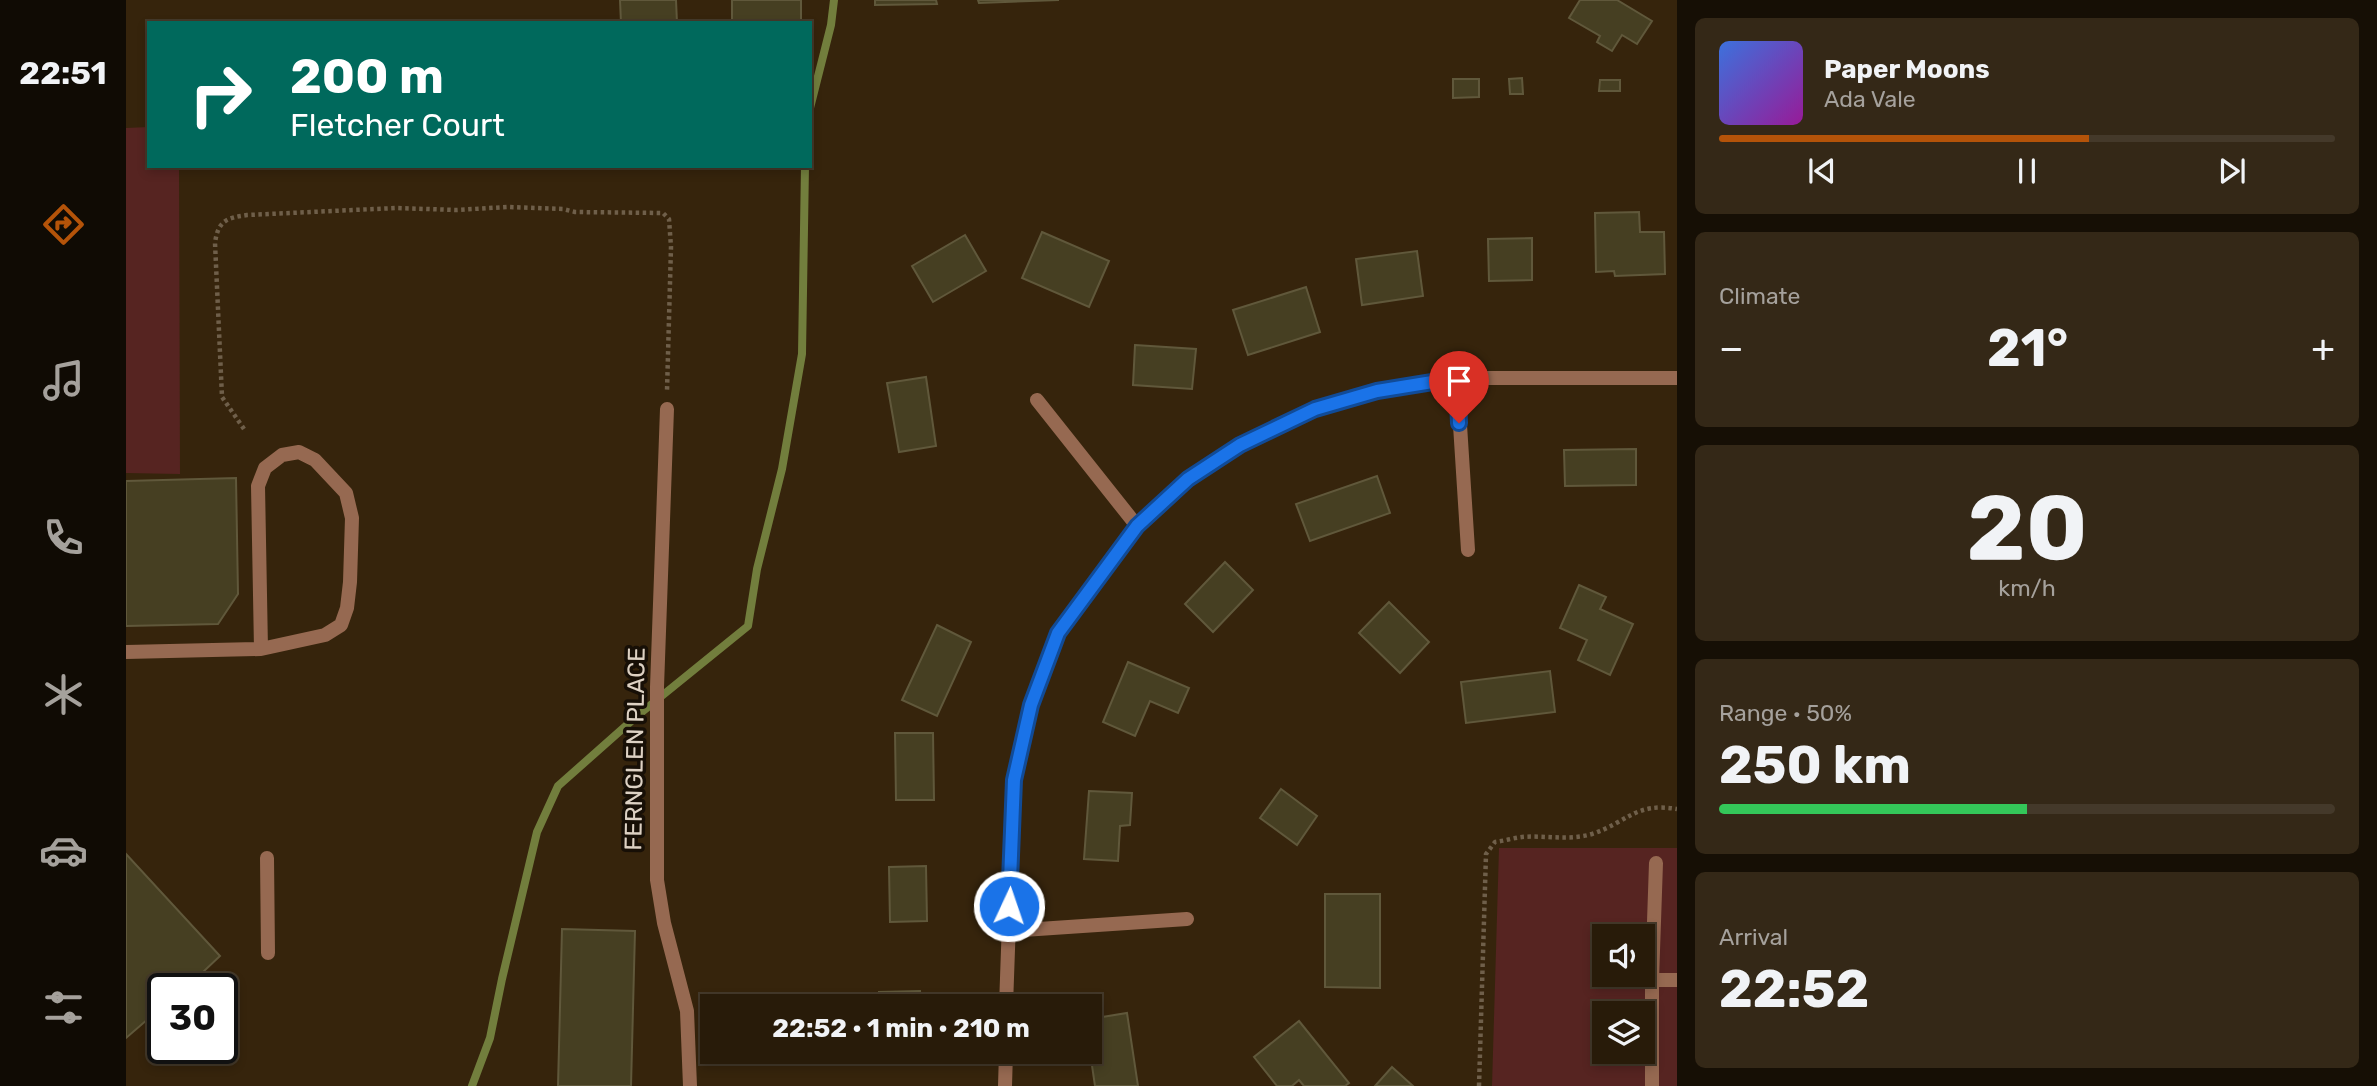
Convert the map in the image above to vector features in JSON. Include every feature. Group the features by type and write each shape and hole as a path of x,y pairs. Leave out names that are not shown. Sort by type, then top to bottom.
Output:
{"street":[{"path":"1457,378 1468,551"},
{"path":"1006,994 1014,780 1031,705 1058,633 1137,526 1188,479 1240,445 1315,409 1377,391 1457,378 1677,378"},
{"path":"1037,400 1137,526"},
{"name":"FERNGLEN PLACE","path":"667,409 657,687 657,880 664,923 687,1011 690,1086"},
{"path":"126,652 261,649 325,635 341,625 347,608 352,518 346,493 315,460 299,452 282,455 265,468 258,486 261,649"},
{"path":"267,858 268,953"},
{"path":"1654,924 1656,863"},
{"path":"1008,931 1187,919"},
{"path":"1655,980 1677,980"},
{"path":"1652,987 1652,1086"},
{"path":"1005,1086 1006,1064"}],"path":[{"path":"244,429 222,397 215,243 216,231 226,219 247,215 396,208 456,210 507,207 563,209 575,212 663,213 669,219 671,247 667,409"},
{"path":"1479,1086 1486,854 1495,842 1522,837 1553,839 1590,834 1622,821 1642,808 1660,806 1677,809"}],"shaded area":[{"path":"147,127 147,168 179,168 180,474 126,473 126,128"},
{"path":"1499,848 1677,848 1677,1086 1492,1086"}],"building":[{"path":"620,0 676,0 677,21 621,21"},
{"path":"732,0 801,0 801,21 732,21"},
{"path":"875,0 936,0 937,4 875,5"},
{"path":"978,0 1059,0 979,3"},
{"path":"1580,0 1617,0 1652,21 1637,44 1622,35 1612,51 1597,42 1600,36 1569,18"},
{"path":"1522,78 1523,94 1510,94 1509,79"},
{"path":"1453,79 1479,79 1479,97 1453,98"},
{"path":"1600,80 1620,80 1620,91 1599,91"},
{"path":"1639,212 1640,232 1664,232 1665,274 1615,276 1614,271 1596,272 1595,213"},
{"path":"1042,232 1109,261 1089,307 1022,278"},
{"path":"965,235 986,271 933,302 912,266"},
{"path":"1532,238 1532,280 1489,281 1488,239"},
{"path":"1417,251 1423,296 1362,305 1356,259"},
{"path":"1306,287 1320,332 1248,355 1233,310"},
{"path":"1135,345 1196,349 1192,389 1133,385"},
{"path":"926,377 936,446 899,452 887,383"},
{"path":"1636,449 1636,485 1565,486 1564,450"},
{"path":"1377,476 1390,513 1310,541 1296,504"},
{"path":"236,478 238,594 218,624 126,626 126,481"},
{"path":"1225,562 1253,590 1213,632 1185,604"},
{"path":"1579,585 1606,597 1600,609 1633,624 1610,675 1578,660 1587,640 1560,628"},
{"path":"1389,602 1429,642 1400,673 1359,633"},
{"path":"937,625 971,642 937,716 902,700"},
{"path":"1128,662 1189,688 1178,713 1150,701 1135,736 1103,722"},
{"path":"1550,671 1555,712 1466,723 1461,682"},
{"path":"895,733 933,733 934,800 896,800"},
{"path":"1281,789 1317,816 1297,845 1260,818"},
{"path":"1089,791 1132,793 1130,825 1120,826 1118,861 1084,859"},
{"path":"126,854 220,956 202,973 147,973 147,1020 126,1038"},
{"path":"926,866 927,921 890,922 889,867"},
{"path":"1325,894 1380,894 1380,988 1325,987"},
{"path":"562,929 635,931 631,1086 558,1086"},
{"path":"920,991 920,994 879,994"},
{"path":"1127,1013 1138,1086 1095,1086 1092,1064 1102,1064 1102,1017"},
{"path":"1299,1021 1349,1083 1345,1086 1304,1086 1299,1080 1292,1086 1277,1086 1254,1057"},
{"path":"1392,1067 1413,1086 1375,1086"}],"waterway":[{"path":"812,100 831,25 834,0"},
{"path":"472,1086 490,1038 537,832 558,786 637,716 748,626 757,569 782,469 802,354 805,168"}],"route":[{"path":"1009,906 1014,780 1031,705 1058,633 1137,526 1188,479 1240,445 1315,409 1377,391 1457,378 1459,423"}]}
